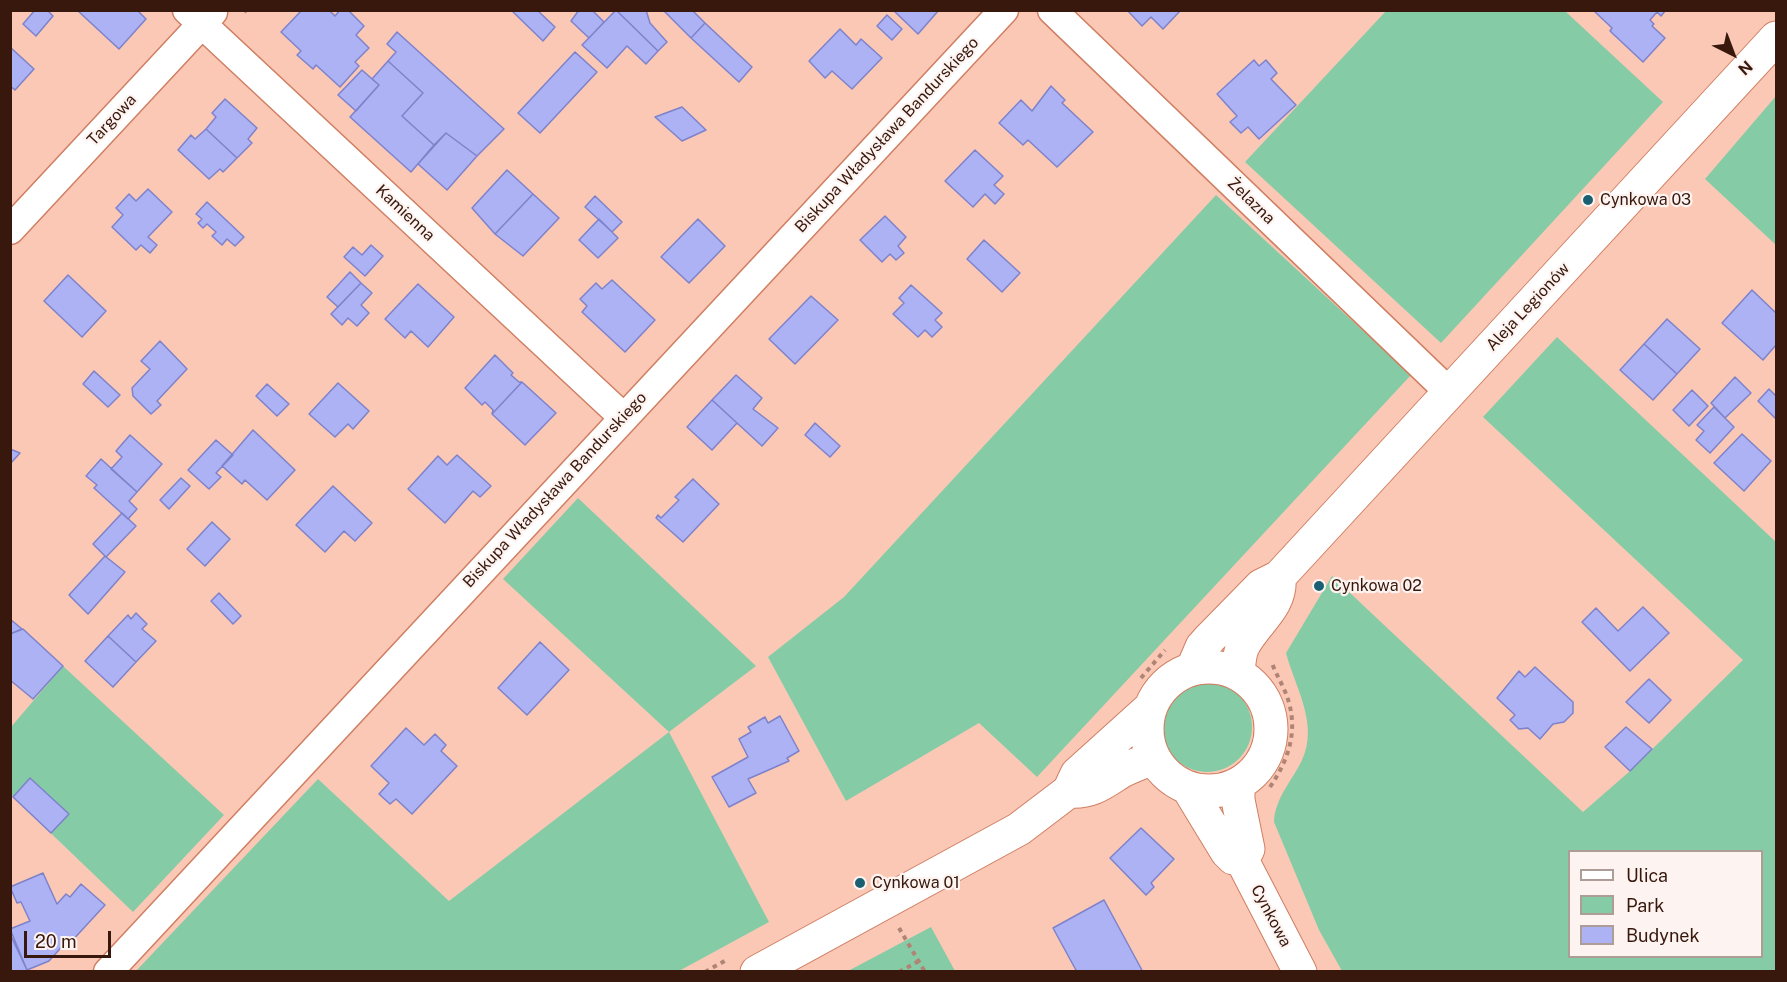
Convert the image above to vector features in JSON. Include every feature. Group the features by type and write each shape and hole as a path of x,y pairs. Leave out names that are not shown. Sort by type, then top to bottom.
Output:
{"street":[{"name":"Biskupa Władysława Bandurskiego","path":"108,972 1004,10"},
{"name":"Żelazna","path":"1052,10 1449,392"},
{"name":"Kamienna","path":"201,15 623,417"},
{"name":"Targowa","path":"10,230 201,15"},
{"name":"Aleja Legionów","path":"1193,668 1202,647 1232,614 1261,586 1279,577 1776,38"},
{"path":"1238,674 1243,647 1280,592 1279,577"},
{"path":"747,963 1019,829 1070,791 1077,774 1142,697 1178,674 1193,668 1209,666 1247,678 1263,698 1271,729 1269,745 1263,760 1253,772 1253,786 1238,800 1248,849 1242,860"},
{"path":"1142,697 1146,736 1153,758 1170,778 1188,788 1216,791 1253,786"},
{"path":"1070,791 1080,792 1099,786 1123,771 1153,758"},
{"name":"Cynkowa","path":"1188,788 1227,852 1233,858 1242,860 1300,972"}],"path":[{"path":"1142,697 1171,643"},
{"path":"1253,786 1286,761 1293,725 1292,712 1275,672 1272,655"},
{"path":"895,921 925,972"},
{"path":"899,972 919,961"},
{"path":"705,972 747,963"}],"green space":[{"path":"1386,11 1565,11 1663,102 1441,343 1245,162"},
{"path":"1776,96 1776,245 1705,179"},
{"path":"1216,195 1411,375 1037,777 979,723 846,801 768,657 844,597"},
{"path":"1557,337 1776,542 1776,971 1342,971 1319,930 1274,822 1277,805 1302,760 1307,746 1308,733 1304,706 1286,653 1332,576 1583,812 1630,771 1743,660 1483,417"},
{"path":"578,498 756,666 669,732 503,579"},
{"path":"63,666 224,815 133,912 11,795 11,727"},
{"path":"1207,682 1224,685 1239,695 1249,710 1252,727 1249,744 1239,759 1224,769 1207,772 1190,769 1175,759 1165,744 1162,727 1165,710 1175,695 1190,685"},
{"path":"669,732 769,922 679,971 136,971 318,779 449,901"},
{"path":"931,927 955,971 848,971"}],"building":[{"path":"35,10 47,10 53,16 36,36 23,24"},
{"path":"137,10 146,19 119,49 78,11"},
{"path":"302,10 329,10 335,16 340,10 348,10 364,26 356,35 369,48 355,62 359,66 340,87 316,65 313,69 297,55 301,51 281,32"},
{"path":"511,10 537,10 555,27 543,41"},
{"path":"579,10 592,10 604,22 589,38 571,21"},
{"path":"616,10 658,51 646,64 627,46 607,68 582,45"},
{"path":"616,10 646,10 650,23 667,42 658,51"},
{"path":"663,10 692,10 705,23 691,38"},
{"path":"893,10 939,10 918,34"},
{"path":"1127,10 1181,10 1163,29 1151,17 1142,26"},
{"path":"1593,10 1666,10 1661,16 1657,12 1650,20 1654,24 1652,26 1665,38 1643,62 1610,31 1612,28"},
{"path":"887,15 902,29 892,40 877,26"},
{"path":"705,23 752,67 739,82 691,38"},
{"path":"840,29 856,45 861,39 882,58 852,89 832,71 825,78 809,61"},
{"path":"397,32 504,129 477,156 446,133 434,145 402,116 423,93 388,61 396,52 387,44"},
{"path":"10,47 34,69 15,90 10,86"},
{"path":"575,52 597,72 540,133 518,113"},
{"path":"1254,60 1259,66 1266,60 1277,73 1271,79 1296,105 1259,139 1248,127 1241,133 1230,122 1237,116 1217,94"},
{"path":"388,61 423,93 402,116 434,145 411,172 350,117 379,85 372,79"},
{"path":"362,70 379,85 356,111 338,95"},
{"path":"1051,86 1065,100 1062,103 1093,132 1057,167 1028,140 1023,145 999,123 1021,100 1032,111"},
{"path":"225,99 257,128 248,139 252,143 237,158 206,129 216,117 212,113"},
{"path":"682,107 706,130 682,141 655,117"},
{"path":"206,129 237,158 223,172 220,169 209,179 178,150 191,135 195,139"},
{"path":"446,133 477,156 447,190 418,164"},
{"path":"975,150 1003,176 994,185 1004,194 995,204 985,194 973,207 945,181"},
{"path":"507,170 533,194 495,234 472,208"},
{"path":"148,189 172,212 148,237 157,245 150,253 141,245 136,250 112,227 123,215 116,208 129,194 136,201"},
{"path":"533,194 559,218 523,256 495,234"},
{"path":"595,196 622,222 612,232 585,207"},
{"path":"207,202 244,237 235,246 227,239 222,245 212,236 216,232 207,224 203,228 198,223 202,219 196,214"},
{"path":"885,216 906,237 898,246 904,253 896,260 890,254 882,262 860,240"},
{"path":"599,219 618,238 598,258 579,240"},
{"path":"698,219 725,246 689,283 661,257"},
{"path":"984,240 1020,273 1002,292 967,259"},
{"path":"371,245 383,256 365,276 344,257 353,247 362,255"},
{"path":"350,272 361,283 338,307 327,297"},
{"path":"68,275 106,311 82,337 44,301"},
{"path":"612,280 655,320 625,352 582,312 587,306 580,299 596,283 602,289"},
{"path":"361,283 372,293 361,305 369,313 357,326 348,318 342,325 331,314"},
{"path":"418,284 454,317 428,347 411,331 405,338 385,319"},
{"path":"911,285 942,313 935,320 942,327 932,337 925,330 918,337 893,314 904,303 899,298"},
{"path":"1752,290 1776,313 1776,345 1763,360 1722,323"},
{"path":"811,296 838,320 795,364 769,339"},
{"path":"1667,319 1700,349 1677,374 1644,344"},
{"path":"160,341 187,369 157,401 161,405 151,414 133,396 132,388 150,369 141,361"},
{"path":"1644,344 1677,374 1653,400 1620,370"},
{"path":"495,355 513,373 511,375 522,382 492,414 493,410 485,402 482,405 465,388"},
{"path":"94,371 120,395 108,407 83,384"},
{"path":"736,375 762,398 753,409 778,428 762,446 712,400"},
{"path":"1735,377 1751,393 1725,418 1711,403"},
{"path":"522,382 556,413 525,445 492,414"},
{"path":"338,383 369,411 353,429 348,424 335,437 309,414"},
{"path":"267,384 289,404 277,416 256,396"},
{"path":"1769,389 1776,396 1776,419 1758,401"},
{"path":"1692,390 1708,406 1689,426 1673,410"},
{"path":"712,400 737,423 712,450 687,427"},
{"path":"1714,407 1734,427 1710,453 1696,440 1704,431 1697,425"},
{"path":"815,423 840,446 830,457 805,435"},
{"path":"253,430 295,470 267,500 245,480 242,484 222,466"},
{"path":"1742,434 1771,461 1744,491 1714,463"},
{"path":"130,435 162,464 137,492 111,469 122,457 116,451"},
{"path":"216,440 233,455 216,473 221,477 209,489 188,470"},
{"path":"10,449 20,453 10,464"},
{"path":"457,455 491,486 480,497 473,491 445,523 408,489 438,456 447,465"},
{"path":"101,459 137,492 129,501 137,509 128,519 94,488 97,485 86,476"},
{"path":"181,478 190,486 169,509 160,500"},
{"path":"693,479 719,504 683,542 656,518 658,515 661,518 679,500 675,497"},
{"path":"333,486 372,523 355,541 344,531 325,552 296,525"},
{"path":"122,513 136,526 106,557 93,544"},
{"path":"212,522 230,539 205,566 187,549"},
{"path":"105,556 125,572 88,614 69,595"},
{"path":"219,593 241,616 233,624 211,601"},
{"path":"1643,607 1669,633 1630,671 1582,622 1596,608 1618,631"},
{"path":"136,613 147,624 142,629 156,641 136,662 108,636 128,615 131,619"},
{"path":"10,619 22,629 10,634"},
{"path":"23,629 63,666 33,699 10,680 10,634"},
{"path":"108,636 136,662 113,687 85,661"},
{"path":"540,642 569,670 527,715 498,688"},
{"path":"1535,667 1573,702 1573,713 1564,722 1553,724 1540,739 1528,728 1519,729 1510,720 1515,715 1497,698 1519,671 1525,677"},
{"path":"1649,679 1671,700 1649,723 1626,702"},
{"path":"780,716 799,751 787,758 789,761 748,779 756,793 729,807 712,777 748,757 739,739 751,732 748,727 765,717 768,723"},
{"path":"1626,727 1652,749 1630,771 1605,747"},
{"path":"406,728 424,745 435,734 446,745 441,751 457,766 412,814 396,799 390,804 379,794 389,783 371,766"},
{"path":"30,778 69,814 51,833 13,797"},
{"path":"1141,828 1174,859 1151,883 1154,887 1146,895 1110,858"},
{"path":"43,873 57,904 66,894 70,897 81,884 105,905 70,943 67,941 49,961 27,970 10,929 30,921 21,902 17,903 10,887"},
{"path":"1104,900 1143,972 1077,972 1053,928"},
{"path":"10,934 27,970 27,972 10,972"}],"place":[{"name":"Cynkowa 03","path":"1588,200"},
{"name":"Cynkowa 02","path":"1319,586"},
{"name":"Cynkowa 01","path":"860,883"}]}
